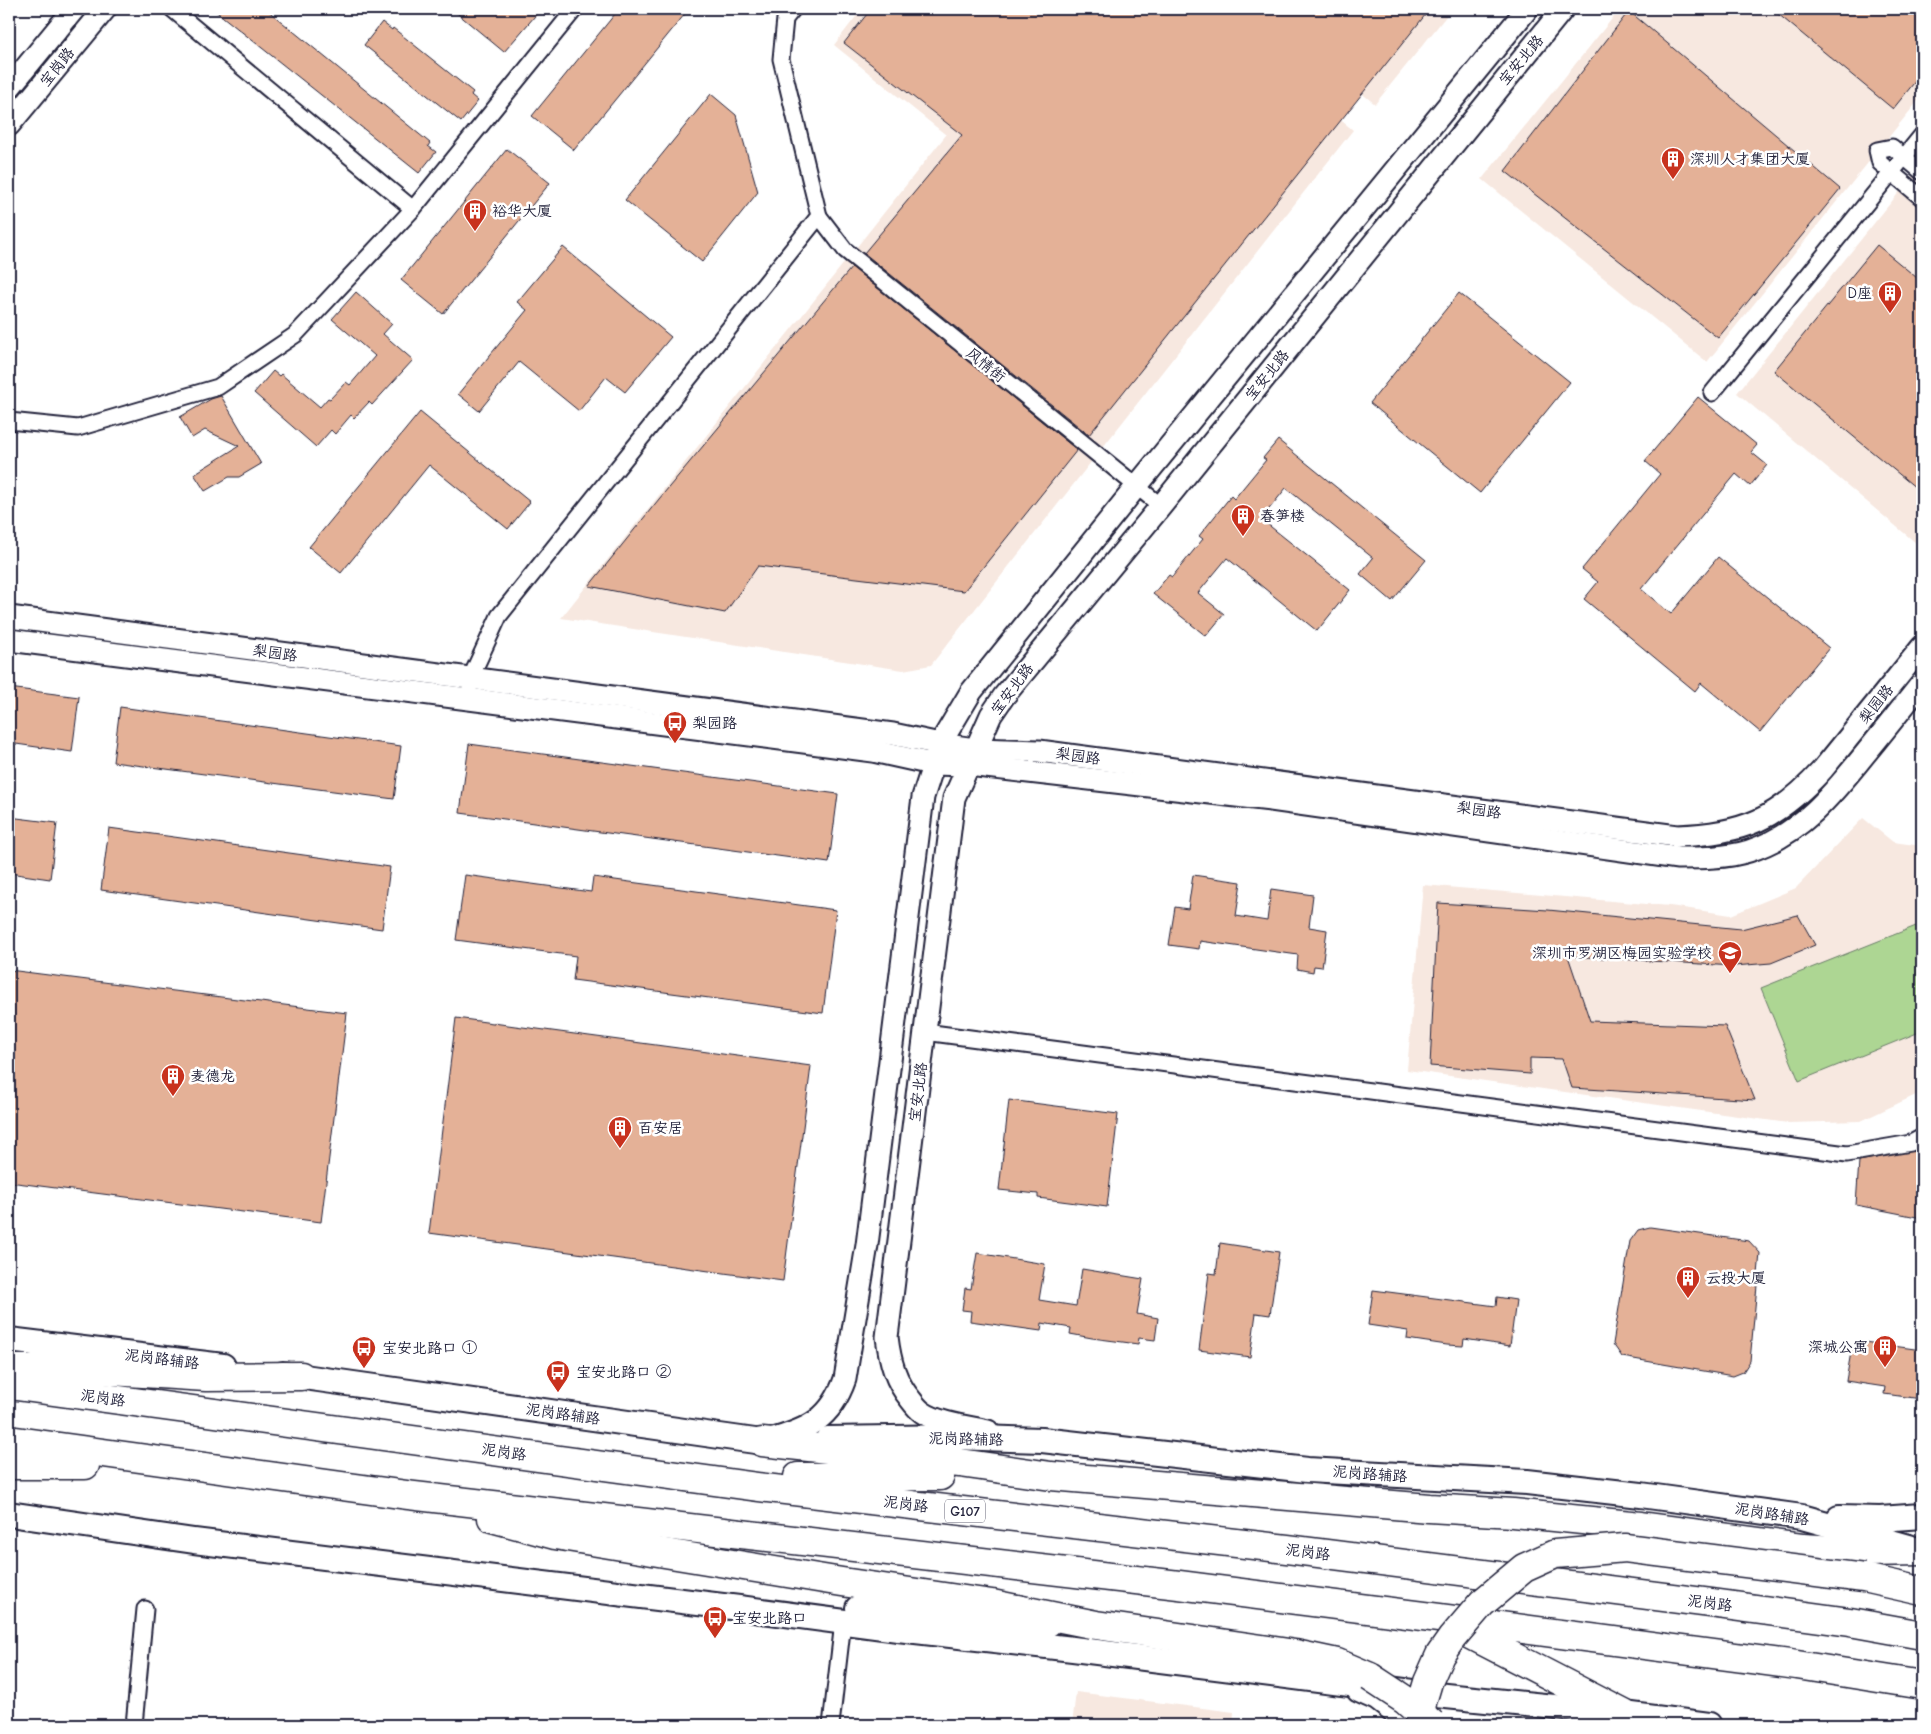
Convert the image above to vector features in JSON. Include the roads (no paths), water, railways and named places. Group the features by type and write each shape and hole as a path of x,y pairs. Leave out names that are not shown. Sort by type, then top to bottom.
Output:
{"highway":[{"path":"9,1369 80,1368 206,1377 302,1376"},
{"name":"泥岗路","path":"9,1385 758,1487 1287,1549 1701,1602 1850,1622 1922,1635"},
{"path":"9,1440 406,1495 1179,1585 1439,1618 1797,1665 1922,1685"},
{"path":"762,1442 960,1463 1052,1476 1429,1508 1513,1513 1621,1524 1803,1548 1868,1552 1922,1550"},
{"path":"9,1465 84,1465 134,1458"},
{"path":"758,1487 803,1476 1052,1476"},
{"path":"406,1495 555,1536 992,1604 1096,1625 1295,1654 1337,1663 1370,1677 1405,1700 1433,1725"},
{"path":"1420,1725 1422,1702 1428,1682 1440,1655 1452,1638 1479,1607 1524,1568 1555,1554 1625,1548 1864,1578 1922,1591"},
{"path":"1439,1618 1624,1714"}],"main road":[{"name":"泥岗路辅路","path":"9,1340 302,1376 762,1442 831,1439 954,1438 1042,1440 1307,1470 1528,1482 1802,1517 1922,1550"},
{"path":"9,1514 230,1546 1436,1695 1624,1714 1709,1725"},
{"path":"1802,1517 1880,1519 1922,1516"},
{"path":"739,1608 854,1608 1025,1624 1096,1625"},
{"path":"1344,1683 1377,1698 1412,1725"}],"street":[{"name":"宝岗路","path":"9,88 74,9"},
{"name":"宝岗路","path":"9,125 105,9"},
{"path":"172,9 413,209"},
{"path":"9,421 78,428 218,387 295,335 413,209 575,9"},
{"path":"469,689 499,616 819,216 781,59 785,19 793,9"},
{"name":"宝安北路","path":"762,1442 798,1432 813,1424 827,1412 839,1397 845,1379 867,1245 923,797 932,764 940,744 971,692 1527,9"},
{"name":"宝安北路","path":"1042,1440 968,1427 935,1418 922,1412 907,1395 896,1377 890,1361 887,1337 954,798 991,715 1004,696 1161,506 1563,9"},
{"path":"1712,393 1922,135"},
{"path":"1922,172 1892,147 1876,150 1880,163 1922,198"},
{"name":"风情街","path":"819,216 845,250 1161,506"},
{"name":"梨园路","path":"9,618 873,751 932,764 972,757 1039,751 1677,836 1705,835 1735,830 1761,820 1787,804 1807,786 1922,647"},
{"name":"梨园路","path":"9,640 894,734 940,744 972,757 1678,858 1716,858 1750,851 1778,838 1806,820 1830,797 1922,683"},
{"path":"926,1032 1847,1154 1911,1143 1922,1136"},
{"path":"134,1725 145,1609"},
{"path":"831,1725 843,1622"}],"place":[{"name":"深圳人才集团大厦","path":"1673,180"},
{"name":"裕华大厦","path":"475,232"},
{"name":"D座","path":"1890,314"},
{"name":"春笋楼","path":"1243,537"},
{"name":"梨园路","path":"675,744"},
{"name":"深圳市罗湖区梅园实验学校","path":"1730,974"},
{"name":"麦德龙","path":"173,1097"},
{"name":"百安居","path":"620,1149"},
{"name":"云投大厦","path":"1688,1299"},
{"name":"深城公寓","path":"1885,1368"},
{"name":"宝安北路口 ①","path":"364,1369"},
{"name":"宝安北路口 ②","path":"558,1393"},
{"name":"宝安北路口","path":"715,1639"}]}
